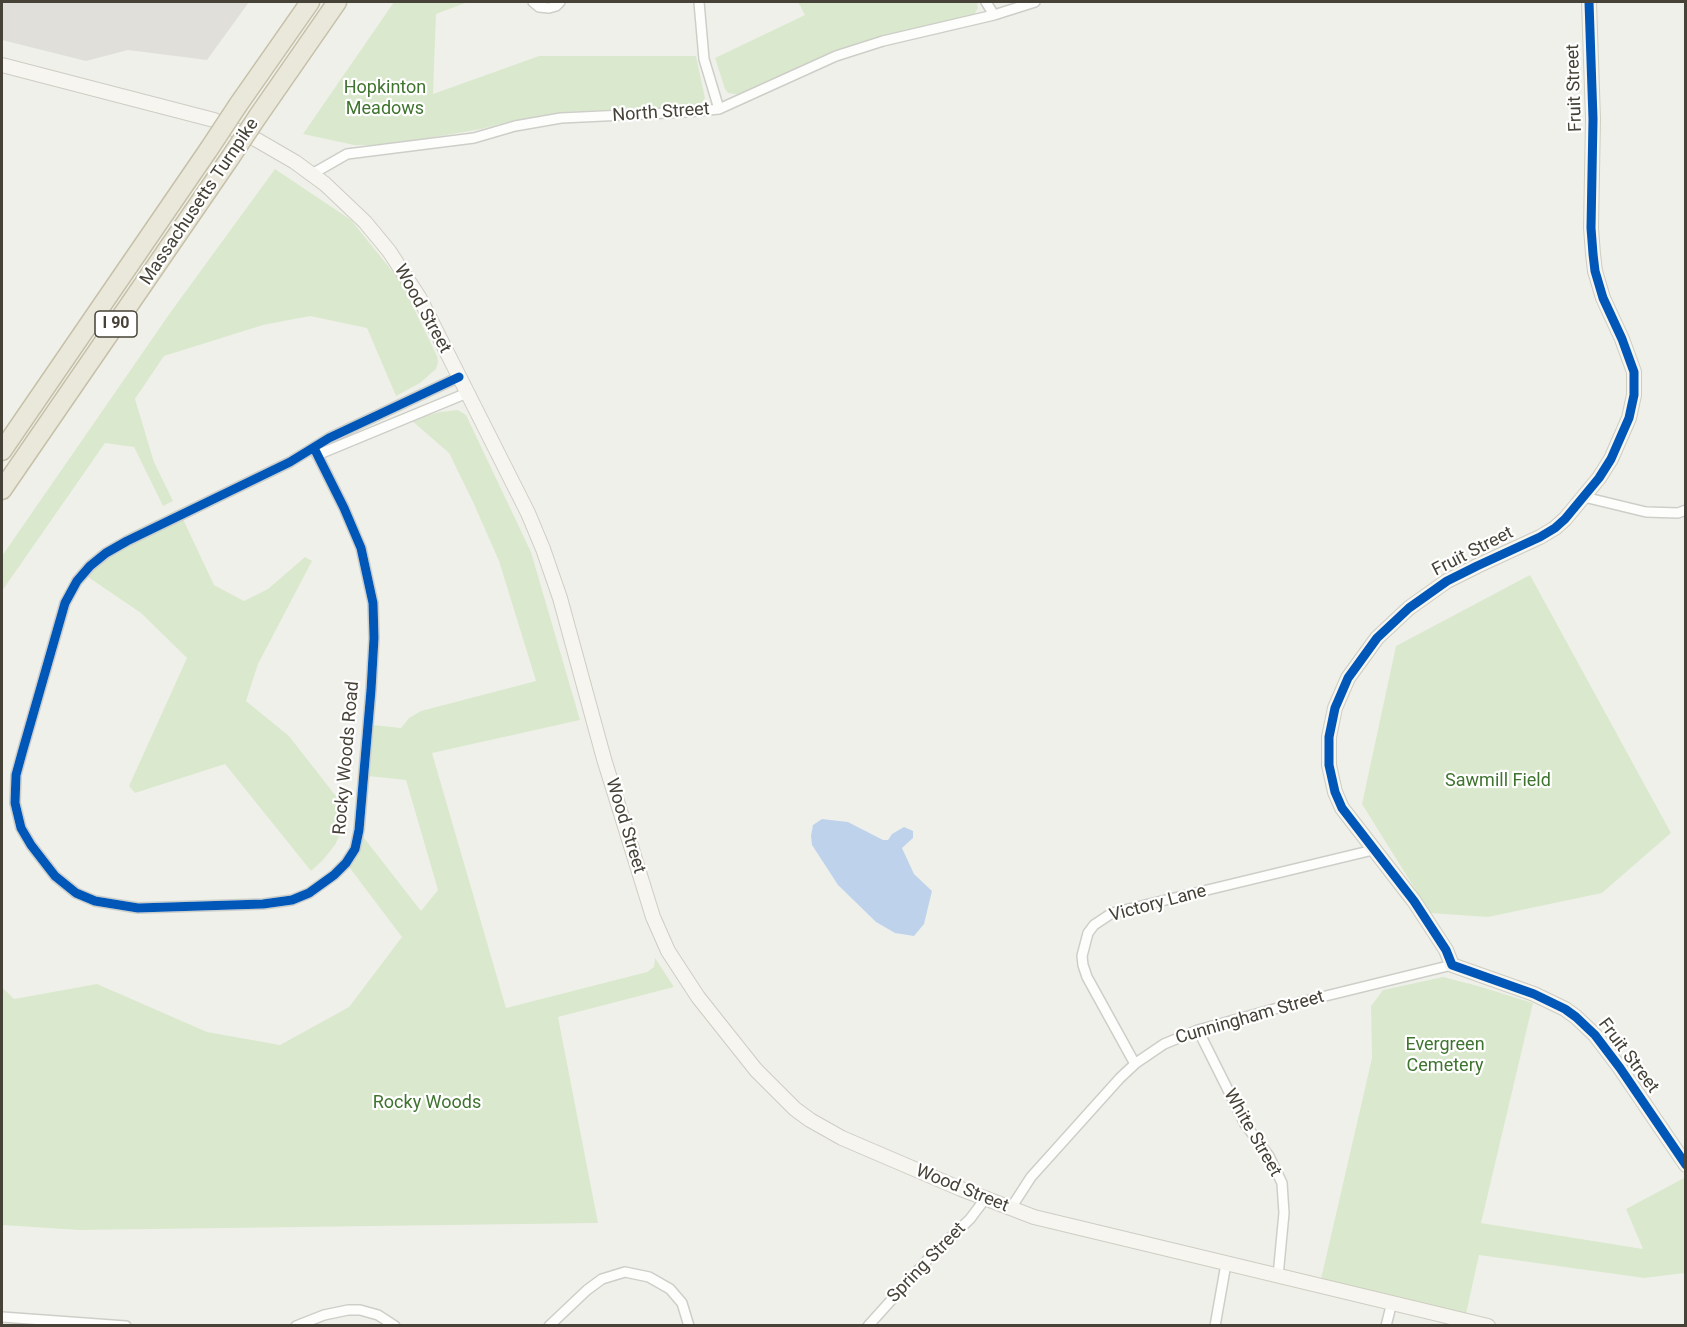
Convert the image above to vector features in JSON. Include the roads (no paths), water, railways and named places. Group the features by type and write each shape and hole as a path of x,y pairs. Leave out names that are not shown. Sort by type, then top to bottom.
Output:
{"highway":[{"name":"Massachusetts Turnpike","path":"2,451 310,2"},
{"name":"Massachusetts Turnpike","path":"2,490 337,2"}],"main road":[{"name":"Fruit Street","path":"1589,2 1593,254 1595,271 1603,298 1634,372 1633,406 1606,467 1584,497 1555,528 1461,573 1409,608 1377,638 1348,678 1341,693 1331,722 1329,765 1335,792 1342,808 1432,927 1452,965 1534,993 1576,1017 1595,1035 1620,1068 1686,1165"},
{"name":"Wood Street","path":"2,65 214,120 280,152 312,174 353,209 389,251 419,297 528,513 551,568 604,759 653,917 677,967 698,997 756,1070 781,1097 810,1120 842,1138 1011,1208 1066,1225 1488,1326"}],"street":[{"path":"533,2 539,7 549,8 560,2"},
{"path":"699,2 704,59 719,109"},
{"path":"986,2 994,15"},
{"name":"North Street","path":"312,174 347,154 474,138 515,126 561,118 719,109 836,56 883,41 994,15 1035,2"},
{"name":"Rocky Woods Road","path":"316,451 329,438 459,377"},
{"name":"Rocky Woods Road","path":"316,451 361,548 373,603 374,638 359,830 355,849 334,875 309,894 292,900 263,904 138,908 95,901 76,892 55,876 31,845 21,828 15,802 16,775 22,753 65,603 76,581 106,553 290,462 316,451 467,393"},
{"path":"1584,497 1646,512 1678,513 1686,510"},
{"name":"Victory Lane","path":"1136,1064 1091,985 1083,965 1082,956 1088,933 1094,925 1112,914 1373,850"},
{"name":"Cunningham Street","path":"1011,1208 1031,1177 1136,1064 1164,1044 1198,1030 1285,1006 1452,965"},
{"name":"White Street","path":"1198,1030 1245,1124 1269,1156 1282,1183 1284,1213 1278,1276"},
{"name":"Spring Street","path":"871,1325 911,1277 970,1219 985,1199"},
{"path":"1215,1326 1226,1263"},
{"path":"549,1326 602,1279 625,1272 649,1276 670,1289 682,1303 689,1326"},
{"path":"1386,1326 1392,1302"},
{"path":"296,1326 348,1310 366,1311 378,1315 395,1326"},
{"path":"2,1317 126,1326"}],"water":[{"path":"822,819 848,822 883,840 888,840 892,834 904,827 913,831 913,838 902,848 914,874 932,891 924,924 914,936 895,933 876,922 838,885 812,845 813,825"}],"park label":[{"name":"Hopkinton Meadows","path":"385,98"},
{"name":"Sawmill Field","path":"1498,781"},
{"name":"Evergreen Cemetery","path":"1445,1055"},
{"name":"Rocky Woods","path":"427,1103"}]}
